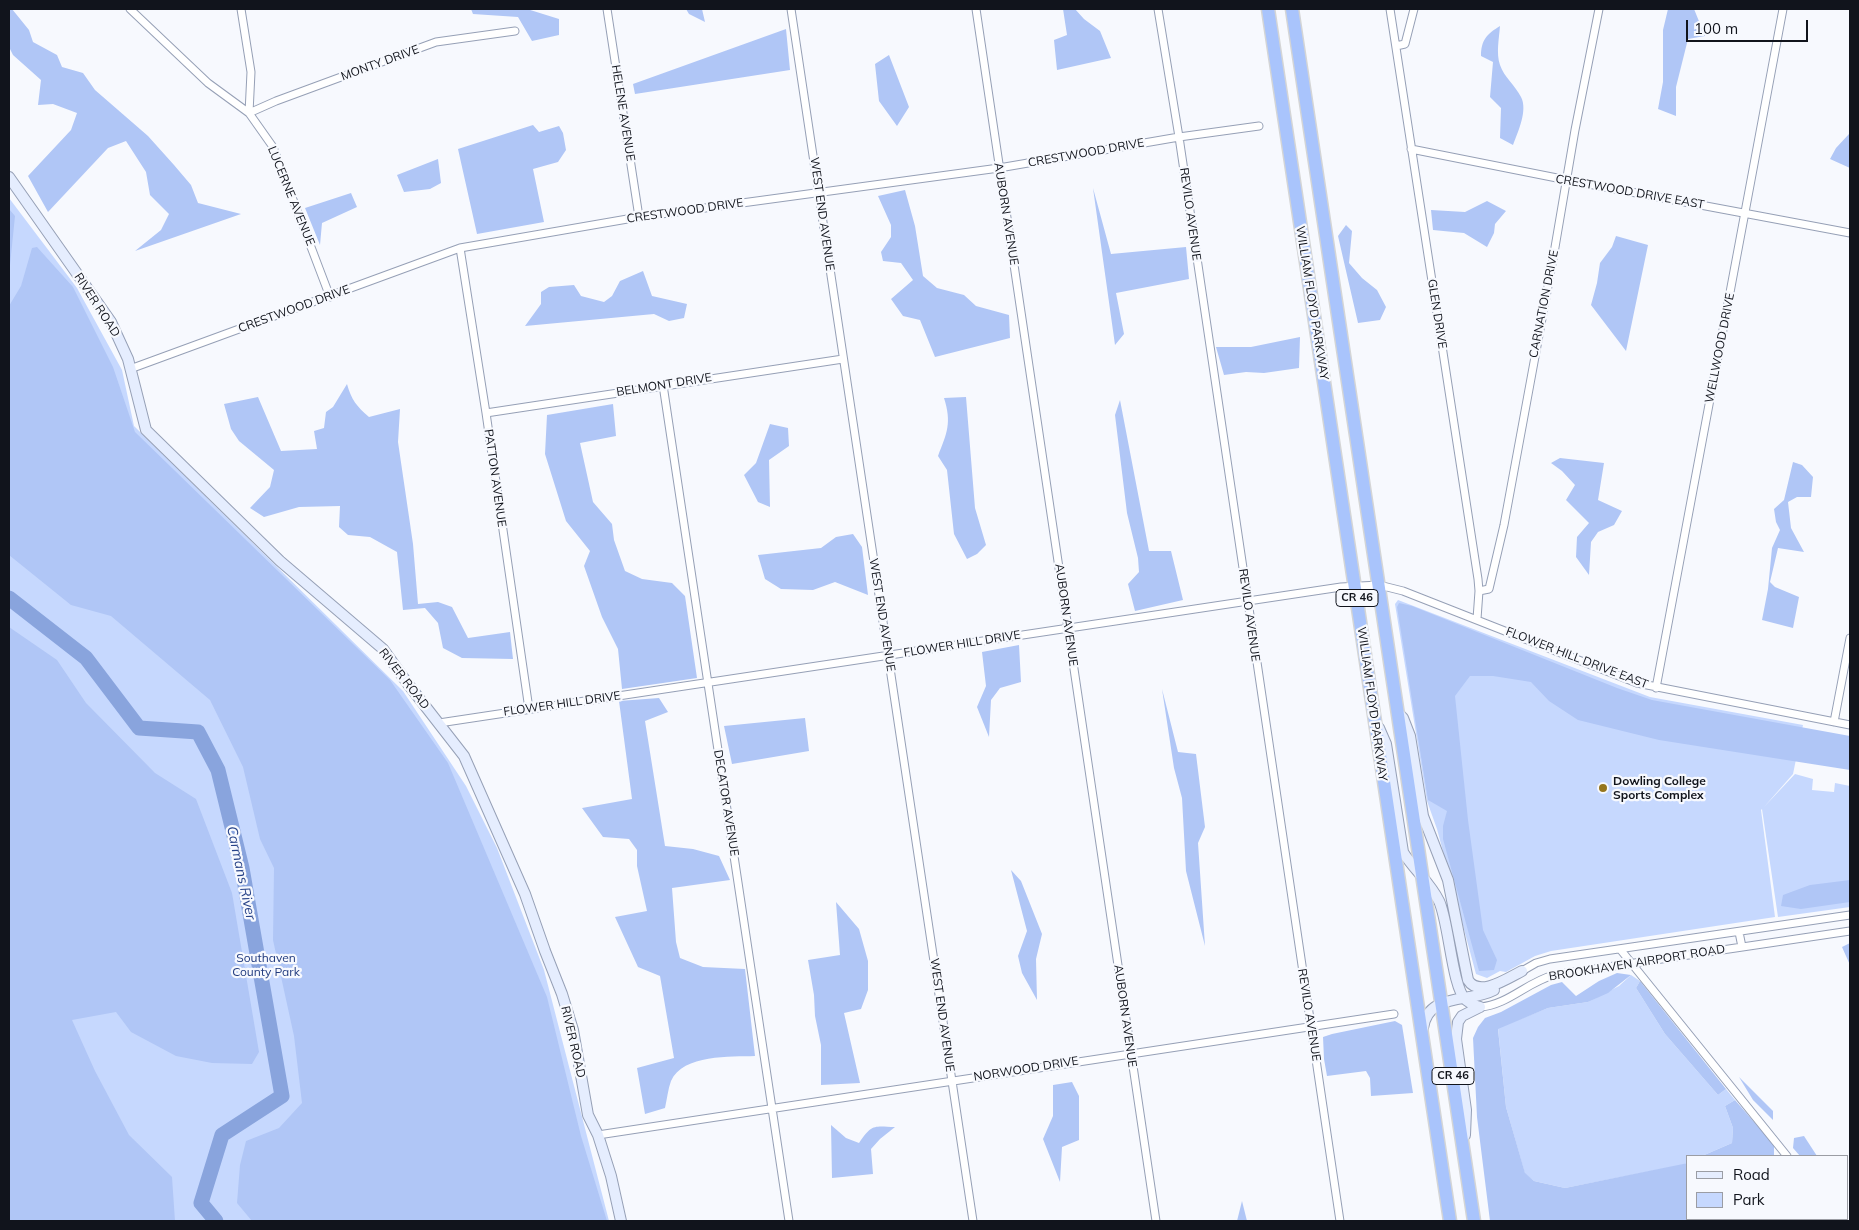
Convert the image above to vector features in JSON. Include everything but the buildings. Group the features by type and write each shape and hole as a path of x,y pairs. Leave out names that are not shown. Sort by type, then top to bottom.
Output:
{"highway":[{"name":"WILLIAM FLOYD PARKWAY","path":"1268,9 1367,585 1398,712 1474,1221"},
{"name":"WILLIAM FLOYD PARKWAY","path":"1292,9 1367,585 1374,715 1450,1221"}],"street":[{"name":"LUCERNE AVENUE","path":"130,9 208,83 249,113 273,146 330,297"},
{"path":"241,9 251,72 249,113"},
{"name":"HELENE AVENUE","path":"607,9 639,217"},
{"name":"WEST END AVENUE","path":"791,9 820,192 843,358 973,1221"},
{"name":"AUBORN AVENUE","path":"976,9 1156,1221"},
{"name":"REVILO AVENUE","path":"1158,9 1179,137 1340,1221"},
{"name":"GLEN DRIVE","path":"1390,9 1479,591 1477,619"},
{"path":"1396,46 1405,44 1414,9"},
{"name":"CARNATION DRIVE","path":"1479,591 1489,589 1494,571 1598,9"},
{"name":"WELLWOOD DRIVE","path":"1656,688 1746,213 1782,9"},
{"name":"MONTY DRIVE","path":"249,113 276,101 436,42 515,30"},
{"name":"CRESTWOOD DRIVE","path":"130,369 460,248 639,217 999,168 1179,137 1259,126"},
{"name":"CRESTWOOD DRIVE EAST","path":"1411,150 1850,233"},
{"name":"RIVER ROAD","path":"9,177 111,322 123,347 146,430 280,561 383,649 464,756 525,894 562,994 573,1030 588,1115 598,1134 611,1176 621,1221"},
{"name":"PATTON AVENUE","path":"460,248 529,709"},
{"name":"BELMONT DRIVE","path":"486,413 843,358"},
{"name":"DECATOR AVENUE","path":"663,385 789,1221"},
{"name":"FLOWER HILL DRIVE","path":"439,723 1247,601 1367,585"},
{"name":"FLOWER HILL DRIVE EAST","path":"1367,585 1403,590 1638,683 1850,725"},
{"path":"1834,722 1850,638"},
{"path":"1398,712 1403,718 1410,736 1421,806 1448,880 1468,980 1473,986 1480,988 1494,985 1522,971"},
{"path":"1374,715 1386,744 1403,852 1436,894 1442,907 1456,975 1465,998 1480,1007"},
{"name":"BROOKHAVEN AIRPORT ROAD","path":"1522,971 1536,963 1550,959 1850,915"},
{"name":"BROOKHAVEN AIRPORT ROAD","path":"1480,1007 1502,1002 1542,978 1850,931"},
{"name":"BROOKHAVEN AIRPORT ROAD","path":"1739,932 1742,948"},
{"path":"1620,949 1786,1155"},
{"path":"1422,1036 1424,1022 1433,1007 1442,1002 1492,991 1522,971"},
{"path":"1464,1149 1466,1110 1456,1039 1458,1022 1462,1016 1480,1007"},
{"name":"NORWOOD DRIVE","path":"598,1134 1394,1014"}],"green space":[{"name":"Southaven County Park","path":"9,198 77,288 122,370 134,426 403,691 466,786 497,848 544,970 609,1221 9,1221"},
{"name":"Dowling College Sports Complex","path":"1398,600 1650,697 1803,725 1793,774 1764,807 1795,774 1813,779 1812,790 1834,792 1835,783 1850,786 1850,907 1778,917 1762,809 1775,917 1551,951 1535,956 1506,972 1500,971 1487,978 1476,974 1437,829 1427,801 1395,604"},
{"path":"1631,975 1640,981 1636,988 1665,1034 1718,1095 1726,1089 1735,1100 1725,1106 1733,1128 1732,1143 1704,1155 1686,1155 1686,1164 1682,1165 1565,1188 1534,1181 1525,1174 1506,1107 1498,1028 1548,1008 1588,1002 1619,986"},
{"path":"1830,1220 1831,1221 1785,1221"}],"shaded area":[{"path":"9,9 12,9 29,30 33,42 57,55 62,67 83,73 95,90 148,136 191,185 198,203 241,214 135,251 161,230 169,214 150,195 146,172 126,141 108,148 48,212 28,176 71,130 77,113 53,104 38,105 41,80 13,55 9,47"},
{"path":"471,9 527,9 559,19 559,35 532,41 518,17 473,14"},
{"path":"686,9 702,9 705,22 689,14"},
{"path":"1063,9 1075,9 1084,19 1100,31 1111,58 1057,70 1054,40 1067,35"},
{"path":"1668,9 1694,9 1705,36 1688,39 1676,87 1676,116 1658,109 1663,82 1663,30"},
{"path":"1500,26 1498,51 1500,65 1523,102 1522,121 1513,145 1500,138 1501,108 1490,97 1493,62 1481,56 1482,46 1486,38"},
{"path":"786,29 790,70 635,94 633,84"},
{"path":"889,55 909,107 897,126 879,101 875,64"},
{"path":"533,125 539,132 559,126 563,133 566,150 558,162 533,169 544,222 477,234 458,149"},
{"path":"1850,130 1850,168 1830,159"},
{"path":"438,159 441,183 430,189 404,192 397,175"},
{"path":"1093,188 1111,254 1186,247 1189,279 1116,293 1124,334 1115,345"},
{"path":"905,190 915,226 923,276 937,288 964,295 976,306 1009,315 1010,338 935,357 920,320 903,316 891,299 913,280 901,263 883,261 881,252 891,237 891,225 878,196"},
{"path":"351,193 357,207 322,223 320,245 305,208"},
{"path":"1487,201 1506,211 1495,224 1494,233 1487,247 1464,233 1433,230 1431,210 1465,212"},
{"path":"9,209 15,216 9,275"},
{"path":"1346,225 1352,231 1349,263 1362,278 1377,290 1386,307 1380,320 1358,323 1338,236"},
{"path":"1616,236 1648,245 1626,351 1591,305 1600,263 1612,247"},
{"path":"37,247 73,287 113,367 135,432 390,680 448,763 547,997 581,1136 607,1221 252,1221 237,1203 240,1165 246,1141 279,1128 302,1103 294,1036 273,940 274,868 260,839 243,767 210,700 111,616 71,605 9,555 9,306 21,286 32,248"},
{"path":"643,271 652,296 687,304 684,318 669,321 654,314 525,326 541,304 541,292 549,287 574,285 581,296 604,302 612,296 620,281"},
{"path":"1300,337 1299,368 1264,373 1246,372 1224,375 1216,347 1251,347"},
{"path":"347,384 355,402 369,417 400,409 398,442 413,544 418,604 438,602 452,607 468,638 510,632 513,659 462,658 443,648 438,623 425,608 403,610 397,552 370,537 348,535 339,527 340,506 299,507 264,517 250,508 270,487 274,470 239,441 231,429 224,404 258,397 281,451 317,449 314,431 324,428 326,412 333,407"},
{"path":"966,397 975,508 986,545 977,554 967,559 954,534 947,470 938,456 944,441 948,421 944,398"},
{"path":"1120,400 1149,551 1171,551 1183,600 1135,611 1128,584 1139,572 1138,558 1127,513 1115,415"},
{"path":"613,404 616,436 580,443 593,502 612,524 614,540 625,571 642,579 672,583 685,596 697,678 622,689 618,649 602,617 584,566 590,551 566,521 545,454 547,415"},
{"path":"770,424 788,428 789,446 769,460 770,507 758,502 744,475 756,463"},
{"path":"1560,458 1604,463 1598,500 1622,511 1614,525 1598,532 1591,542 1589,575 1576,557 1577,537 1589,523 1566,500 1575,485 1562,471 1551,463"},
{"path":"1793,462 1802,465 1813,477 1811,497 1797,497 1788,502 1791,528 1804,552 1778,548 1770,582 1775,587 1799,597 1793,628 1762,620 1768,589 1772,548 1780,530 1776,522 1774,509 1784,500"},
{"path":"853,534 862,547 868,595 835,582 813,590 781,589 765,579 758,555 821,548 836,537"},
{"path":"1399,603 1412,606 1617,688 1652,700 1850,736 1850,770 1659,740 1578,720 1549,701 1531,682 1493,676 1470,676 1455,696 1468,820 1483,930 1497,960 1494,970 1479,971 1443,839 1443,826 1447,811 1428,800 1397,607"},
{"path":"9,627 57,660 86,703 155,773 196,799 232,893 259,1052 252,1064 212,1063 176,1056 131,1032 116,1012 72,1020 95,1071 129,1135 172,1177 175,1221 9,1221"},
{"path":"1019,645 1021,682 1000,688 991,700 989,737 977,707 986,686 982,652"},
{"path":"1162,689 1178,752 1196,754 1205,827 1198,843 1205,946 1186,871 1182,798 1174,768"},
{"path":"659,698 668,712 645,721 665,846 693,849 719,856 730,880 672,888 676,942 680,958 703,967 745,969 755,1056 721,1057 697,1061 686,1066 677,1072 671,1081 665,1108 645,1114 637,1068 674,1058 660,976 638,967 615,917 647,911 637,866 637,850 629,839 603,837 582,808 632,799 619,701"},
{"path":"805,718 809,751 732,764 724,726"},
{"path":"1011,870 1021,881 1042,934 1036,959 1037,1000 1022,973 1018,956 1027,931"},
{"path":"1850,880 1850,902 1801,909 1781,906 1783,895 1810,885"},
{"path":"836,902 859,929 868,961 868,990 861,1009 844,1013 860,1083 821,1085 821,1045 815,1016 814,995 808,960 840,955"},
{"path":"1850,943 1850,965 1842,947"},
{"path":"1617,973 1631,975 1608,993 1588,1002 1548,1008 1498,1029 1506,1107 1525,1173 1534,1181 1565,1188 1686,1163 1686,1220 1785,1221 1490,1221 1477,1117 1473,1038 1485,1018 1501,1012 1551,985 1562,982 1576,996 1599,981"},
{"path":"1640,981 1726,1089 1718,1095 1665,1034 1636,988"},
{"path":"1395,1021 1402,1025 1413,1093 1371,1096 1370,1078 1366,1071 1327,1076 1323,1037"},
{"path":"1739,1077 1773,1111 1773,1120 1753,1100"},
{"path":"1072,1082 1079,1096 1079,1140 1062,1147 1060,1182 1043,1139 1053,1116 1053,1085"},
{"path":"1735,1100 1774,1145 1774,1155 1704,1155 1732,1143 1733,1128 1725,1106"},
{"path":"831,1125 846,1138 859,1143 870,1129 882,1126 895,1127 871,1149 873,1174 832,1178"},
{"path":"1804,1136 1816,1155 1799,1155 1793,1148 1794,1138"},
{"path":"1242,1201 1247,1221 1237,1221"}],"waterway":[{"name":"Carmans River","path":"9,598 86,658 139,728 198,732 218,770 242,868 282,1096 222,1135 201,1203 216,1221"}],"place":[{"name":"Dowling College Sports Complex","path":"1603,788"}]}
